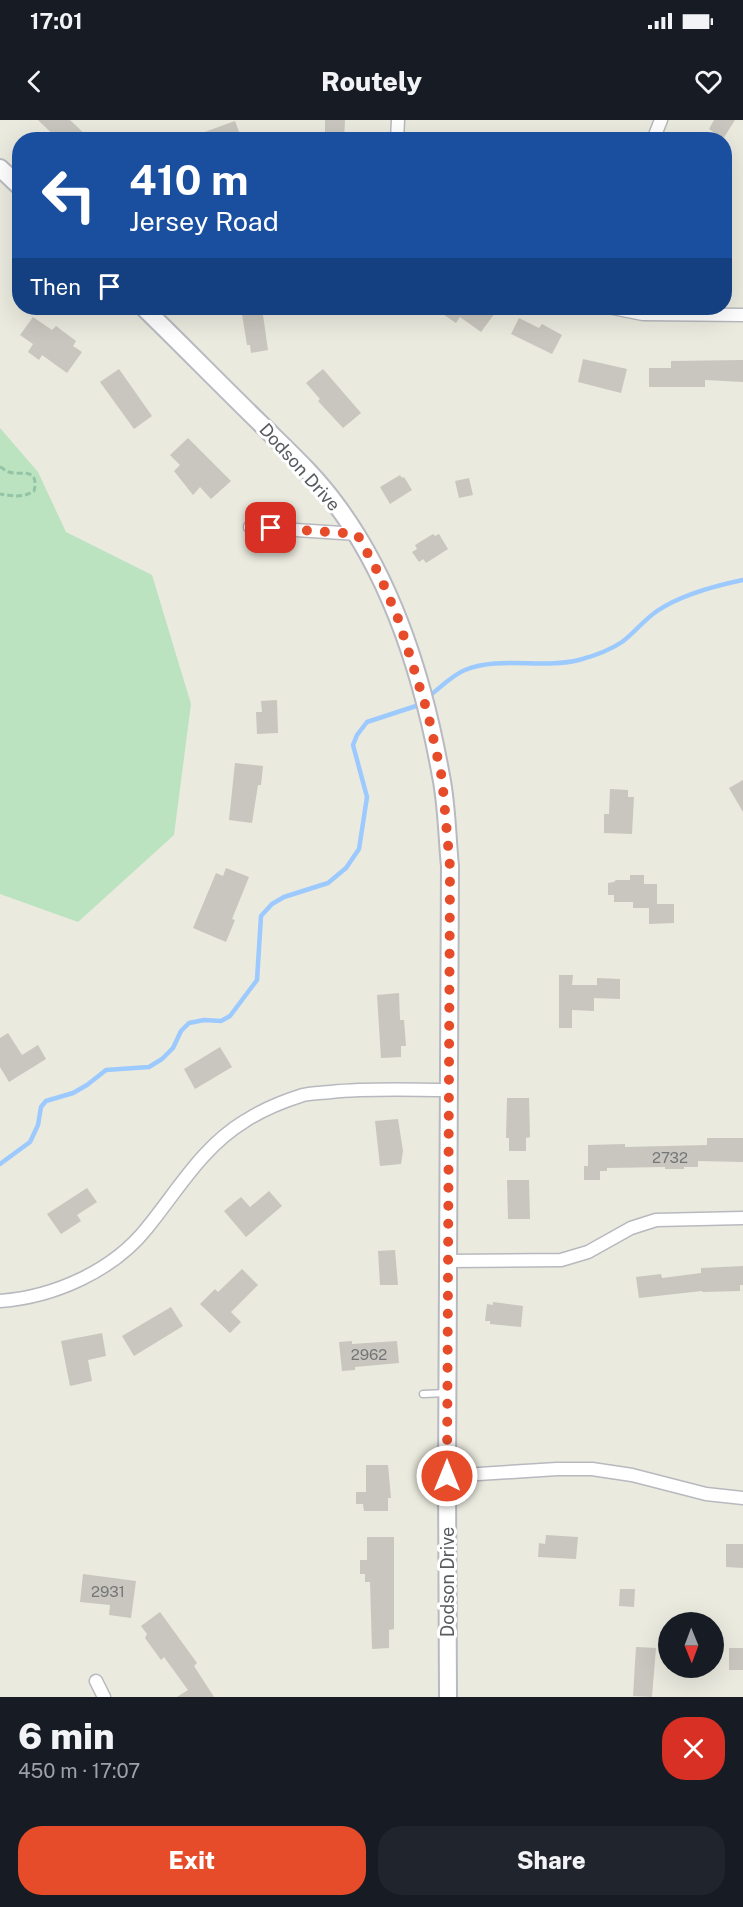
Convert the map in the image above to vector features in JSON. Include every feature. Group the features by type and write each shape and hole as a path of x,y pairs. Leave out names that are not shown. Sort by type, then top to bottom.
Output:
{"street":[{"path":"0,168 12,179"},
{"name":"Dodson Drive","path":"151,315 307,470 357,534 380,576 399,621 428,714 442,778 450,867 448,1697"},
{"path":"250,527 357,534"},
{"path":"0,1301 41,1294 70,1284 101,1267 146,1230 193,1167 212,1147 244,1121 273,1107 305,1095 344,1091 449,1090"},
{"path":"448,1261 561,1260 588,1252 631,1228 656,1220 743,1218"},
{"path":"447,1476 592,1469 632,1475 706,1494 743,1498"},
{"path":"96,1681 104,1697"}],"lane":[{"path":"423,1394 447,1393"}],"path":[{"path":"0,466 9,473 21,471 28,474 33,477 36,484 34,491 27,495 0,494"}],"green space":[{"path":"0,428 38,472 66,532 152,575 191,704 174,835 78,922 0,894"}],"building":[{"path":"38,120 70,120 83,132 51,132"},
{"path":"325,120 345,120 344,132 325,132"},
{"path":"714,120 735,120 727,132 713,132 709,129"},
{"path":"235,121 239,132 205,132"},
{"path":"242,315 263,315 268,350 251,353 250,345 247,345"},
{"path":"444,315 494,315 481,332 460,317 456,323"},
{"path":"33,317 52,330 56,326 76,341 73,346 82,352 67,373 42,355 39,360 28,352 33,344 20,335"},
{"path":"519,318 539,328 542,324 562,335 552,354 511,334"},
{"path":"583,359 627,369 621,393 578,382"},
{"path":"743,360 743,382 705,380 705,387 649,387 649,368 671,368 671,361"},
{"path":"119,369 152,416 134,429 100,382"},
{"path":"323,369 361,413 343,428 318,401 320,399 306,383"},
{"path":"188,438 231,481 211,499 200,487 193,495 174,471 180,465 170,455"},
{"path":"400,475 404,477 412,490 390,504 380,487"},
{"path":"469,478 473,495 459,498 455,481"},
{"path":"433,534 435,536 439,534 448,549 426,563 423,559 419,562 412,552 417,549 415,545"},
{"path":"277,700 278,733 257,734 256,712 262,712 261,701"},
{"path":"235,763 263,766 252,823 229,820"},
{"path":"743,780 743,812 729,788"},
{"path":"610,789 628,790 628,797 634,797 632,834 604,833 604,814 609,814"},
{"path":"226,868 249,877 232,919 235,920 226,942 193,928 216,873 223,876"},
{"path":"630,875 644,875 644,884 657,884 657,904 674,904 674,923 649,924 649,908 633,908 633,902 614,902 614,895 608,895 608,883 616,880 630,880"},
{"path":"559,975 573,975 572,985 597,985 597,978 620,979 620,999 594,998 594,1011 572,1010 572,1028 559,1028"},
{"path":"399,993 400,1020 404,1020 406,1046 401,1046 401,1057 381,1058 377,995"},
{"path":"8,1033 22,1055 38,1045 46,1059 9,1082 0,1067 0,1038"},
{"path":"220,1047 232,1067 195,1089 184,1069"},
{"path":"507,1098 529,1098 530,1137 526,1138 526,1151 509,1151 509,1138 506,1138"},
{"path":"398,1119 403,1151 401,1164 380,1166 375,1121"},
{"path":"707,1138 743,1138 743,1162 698,1161 698,1167 684,1167 684,1169 607,1168 607,1171 600,1171 600,1180 584,1180 584,1166 588,1166 588,1145 625,1144 625,1147 707,1145"},
{"path":"507,1180 529,1180 530,1219 508,1219"},
{"path":"87,1188 97,1202 77,1215 81,1221 61,1234 47,1214"},
{"path":"269,1191 282,1206 246,1237 224,1211 241,1197 250,1207"},
{"path":"395,1250 398,1285 380,1285 378,1251"},
{"path":"743,1266 743,1285 740,1285 740,1291 702,1291 639,1298 636,1277 661,1274 662,1278 701,1273 701,1268"},
{"path":"242,1269 258,1285 231,1312 241,1322 230,1333 200,1304 215,1289 218,1292"},
{"path":"493,1302 523,1306 521,1327 490,1324 490,1321 485,1321 487,1304 493,1305"},
{"path":"171,1307 183,1326 134,1356 122,1336"},
{"path":"102,1333 106,1356 88,1360 92,1381 70,1386 61,1341"},
{"path":"352,1341 352,1344 397,1341 399,1363 355,1367 355,1370 342,1371 339,1342"},
{"path":"366,1465 388,1465 391,1498 388,1498 388,1511 364,1511 363,1504 356,1504 356,1492 366,1492"},
{"path":"546,1535 578,1537 576,1559 538,1557 539,1543 545,1544"},
{"path":"367,1537 394,1537 394,1629 389,1630 389,1648 372,1649 370,1582 365,1582 365,1574 360,1574 360,1560 367,1560"},
{"path":"726,1544 743,1544 743,1568 726,1567"},
{"path":"83,1574 136,1581 131,1618 109,1615 110,1605 80,1602"},
{"path":"620,1589 635,1589 634,1607 619,1606"},
{"path":"160,1612 197,1663 194,1666 214,1697 177,1697 188,1690 164,1657 161,1660 145,1638 147,1634 141,1626"},
{"path":"636,1647 656,1648 652,1697 633,1696"},
{"path":"729,1648 743,1648 743,1670 729,1670"}],"waterway":[{"path":"428,697 455,675 478,666 565,662 596,655 622,642 666,605 698,592 743,580"},
{"path":"0,1164 30,1142 38,1125 41,1107 46,1101 73,1093 106,1070 149,1067 173,1048 181,1031 189,1023 204,1020 221,1021 230,1016 257,980 261,916 272,904 284,897 328,883 346,868 359,849 367,797 353,745 357,735 367,722 416,706 421,702"}],"route":[{"path":"271,528 357,534 380,576 399,621 428,714 442,778 450,867 447,1476"}]}
